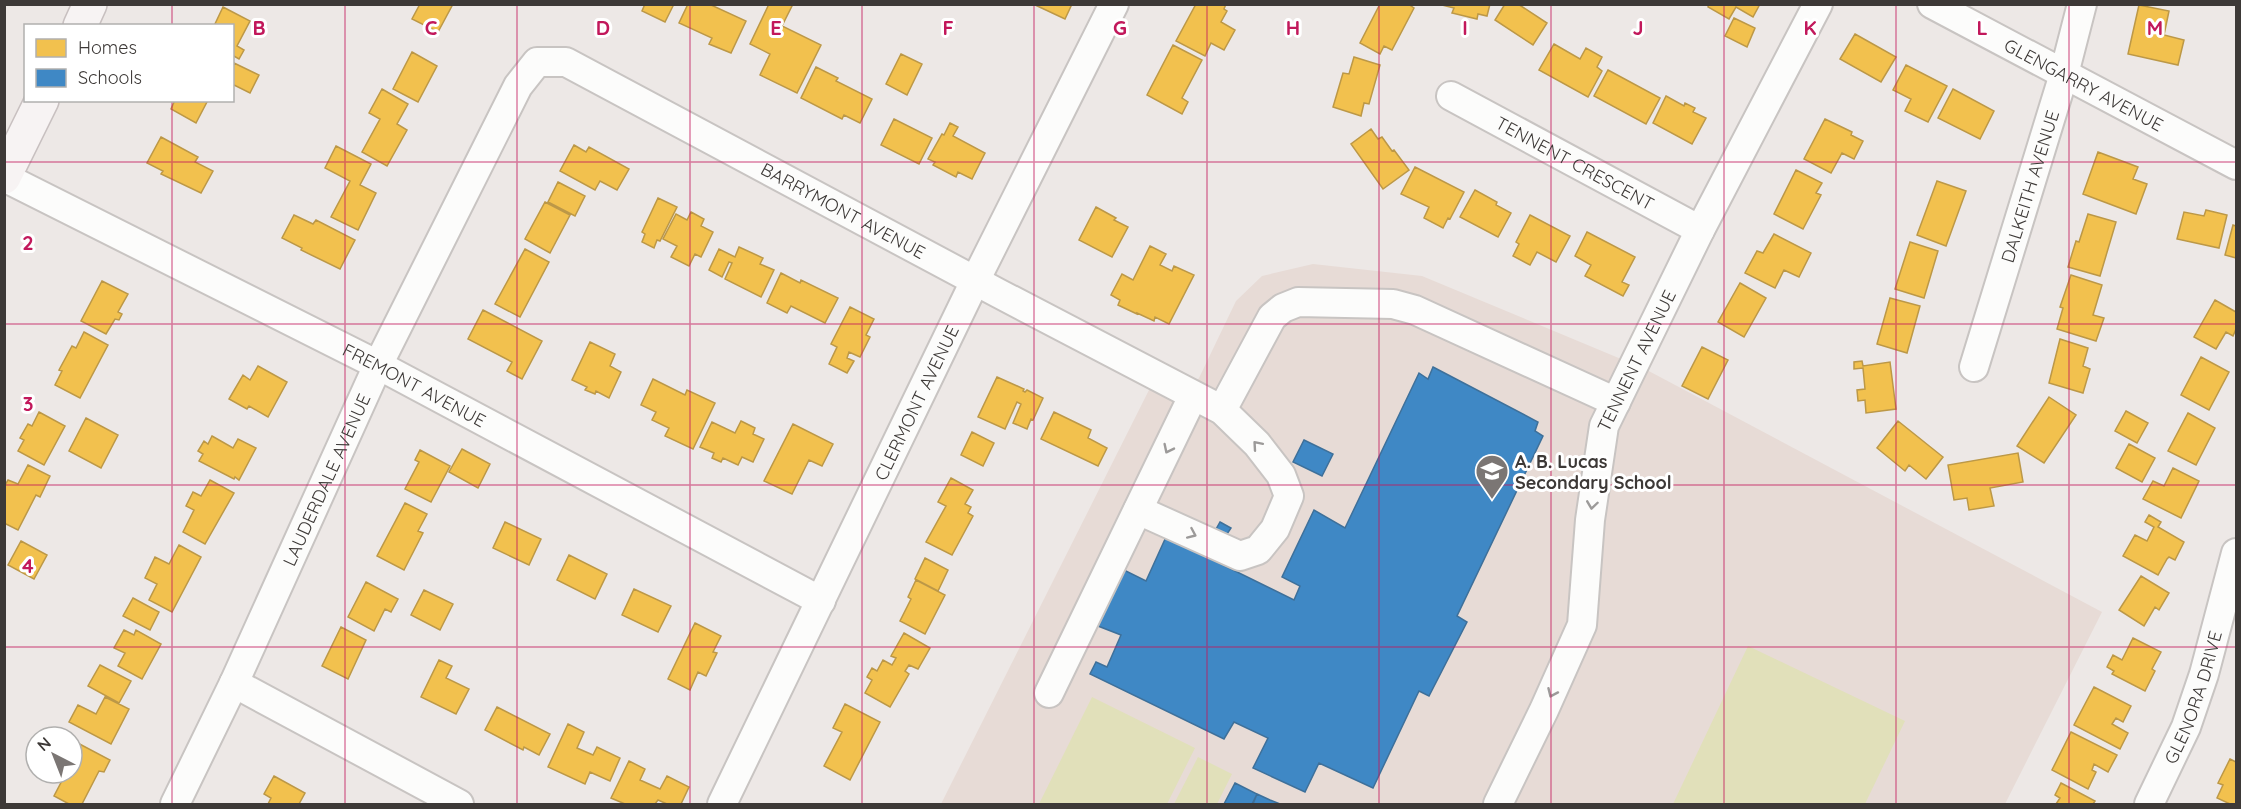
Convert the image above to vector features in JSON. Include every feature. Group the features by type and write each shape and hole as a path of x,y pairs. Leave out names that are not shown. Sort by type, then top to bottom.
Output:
{"main road":[{"path":"81,24 90,4"},
{"path":"4,177 41,102"}],"street":[{"name":"CLERMONT AVENUE","path":"722,804 975,281 1114,4"},
{"name":"TENNENT AVENUE","path":"1498,804 1582,625 1590,520 1604,426 1700,230 1818,4"},
{"name":"GLENGARRY AVENUE","path":"1932,4 2236,165"},
{"name":"DALKEITH AVENUE","path":"1974,367 2064,74 2082,4"},
{"name":"BARRYMONT AVENUE","path":"537,62 566,62 1146,372 1222,410 1257,444 1281,476 1289,496 1275,529 1258,550 1240,556 1138,510"},
{"name":"LAUDERDALE AVENUE","path":"176,804 234,683 378,365 518,86 537,62"},
{"name":"TENNENT CRESCENT","path":"1451,96 1700,230"},
{"name":"FREMONT AVENUE","path":"4,177 378,365 821,601"},
{"path":"1222,410 1272,317 1283,308 1298,302 1394,304 1415,310 1616,402"},
{"path":"1050,693 1193,396"},
{"name":"GLENORA DRIVE","path":"2150,804 2186,727 2204,674 2236,553"},
{"path":"234,683 459,804"}],"shaded area":[{"name":"A. B. Lucas Secondary School","path":"1313,264 1422,276 1645,369 2102,612 2005,804 941,804 1150,388 1193,386 1236,301 1262,276"}],"green space":[{"path":"1748,646 1905,721 1865,804 1673,804"},
{"path":"1092,697 1195,748 1167,804 1039,804"},
{"path":"1198,757 1232,774 1217,804 1174,804"}],"building: Homes":[{"path":"420,4 453,4 438,32 412,19"},
{"path":"645,4 674,4 665,22 642,11"},
{"path":"688,4 709,4 746,21 731,53 709,44 712,38 679,23"},
{"path":"769,4 793,4 782,26 821,45 797,93 760,75 770,54 750,44"},
{"path":"1033,4 1072,4 1065,19"},
{"path":"1196,4 1226,4 1224,9 1227,11 1221,22 1235,30 1224,50 1211,43 1205,56 1176,41"},
{"path":"1380,4 1408,4 1414,8 1392,50 1384,46 1380,54 1360,43"},
{"path":"1438,4 1490,4 1487,16 1478,14 1477,19 1452,13 1454,8"},
{"path":"1505,4 1518,4 1547,23 1533,45 1495,20"},
{"path":"1709,4 1760,4 1753,17 1736,7 1729,19 1708,7"},
{"path":"2139,5 2169,11 2164,35 2184,40 2178,65 2128,54"},
{"path":"223,7 250,21 237,46 244,50 239,59 234,56 234,24 215,24"},
{"path":"1734,18 1755,28 1747,47 1725,36"},
{"path":"1855,34 1896,57 1881,82 1840,59"},
{"path":"1554,44 1580,59 1586,48 1602,57 1597,67 1602,71 1588,97 1539,70"},
{"path":"1173,45 1202,60 1182,98 1188,102 1182,114 1147,95"},
{"path":"412,52 437,66 418,102 393,89"},
{"path":"901,54 922,64 907,95 886,84"},
{"path":"1354,57 1380,65 1369,104 1364,103 1361,116 1333,107 1343,73 1349,74"},
{"path":"234,63 259,75 250,93 234,85"},
{"path":"1906,65 1947,86 1928,122 1905,111 1911,99 1893,90"},
{"path":"816,67 838,78 836,81 872,99 860,123 844,115 842,119 801,98"},
{"path":"1608,70 1660,98 1646,124 1594,96"},
{"path":"382,89 408,104 397,124 407,130 387,166 362,152 380,119 369,113"},
{"path":"1953,89 1994,111 1980,139 1938,118"},
{"path":"1666,96 1684,106 1685,103 1695,108 1693,112 1706,118 1692,144 1653,123"},
{"path":"174,102 207,102 196,123 171,109"},
{"path":"894,119 932,138 919,164 881,145"},
{"path":"1825,119 1852,132 1851,135 1863,141 1854,159 1842,153 1831,173 1804,159"},
{"path":"950,123 958,127 953,136 985,153 972,179 958,172 956,177 933,165 935,162 928,159"},
{"path":"1371,129 1378,139 1382,137 1409,170 1383,189 1351,144"},
{"path":"161,137 198,157 195,162 213,171 201,193 161,174 163,171 147,163"},
{"path":"574,145 586,152 589,147 629,169 617,190 600,181 595,190 560,171"},
{"path":"336,146 371,164 360,185 376,193 358,230 331,217 350,181 325,168"},
{"path":"2098,152 2138,167 2133,179 2147,184 2136,214 2083,194"},
{"path":"1415,167 1464,192 1443,228 1424,218 1429,207 1401,194"},
{"path":"1796,170 1822,183 1816,193 1821,195 1803,229 1774,214"},
{"path":"1937,181 1966,191 1946,246 1917,235"},
{"path":"558,182 585,196 575,216 548,202"},
{"path":"1475,190 1511,213 1498,237 1460,217"},
{"path":"658,198 677,207 660,241 657,240 654,248 642,242 645,234 642,232"},
{"path":"545,202 570,215 550,253 525,239"},
{"path":"1096,207 1128,227 1112,257 1079,240"},
{"path":"2206,210 2227,215 2219,248 2177,239 2184,212 2204,216"},
{"path":"691,212 704,219 701,226 713,232 701,257 695,254 689,266 671,257 677,246 663,239 676,214 687,220"},
{"path":"2088,214 2116,222 2100,276 2068,267"},
{"path":"294,215 313,224 316,220 355,240 340,269 282,238"},
{"path":"1530,215 1570,236 1556,262 1537,252 1530,265 1513,256 1519,244 1516,242"},
{"path":"2233,225 2236,226 2236,258 2225,255"},
{"path":"1587,232 1635,257 1622,282 1629,285 1623,296 1585,276 1591,265 1575,256"},
{"path":"1774,234 1811,253 1799,277 1784,270 1775,288 1745,273 1757,251 1763,253"},
{"path":"1910,242 1938,251 1924,298 1895,289"},
{"path":"1150,246 1166,254 1160,265 1172,271 1174,266 1194,275 1169,324 1155,317 1154,321 1118,305 1120,300 1111,295 1122,274 1133,280"},
{"path":"739,247 763,258 760,264 774,270 761,297 725,279 732,263 729,262 722,277 709,270 719,249 735,257"},
{"path":"525,249 549,262 520,317 495,304"},
{"path":"781,273 838,298 825,323 791,306 787,313 767,303"},
{"path":"2071,275 2102,285 2093,315 2104,318 2096,341 2057,329 2063,308 2060,307"},
{"path":"102,281 128,294 118,312 122,314 119,320 115,319 106,334 81,321"},
{"path":"1740,283 1766,298 1744,337 1718,322"},
{"path":"1890,298 1920,306 1907,353 1877,344"},
{"path":"2215,300 2236,312 2236,329 2233,336 2226,332 2216,349 2194,337"},
{"path":"850,307 874,319 866,335 870,337 860,357 849,352 847,358 854,361 847,373 829,364 837,347 831,344"},
{"path":"483,310 542,341 522,379 507,371 512,362 468,339"},
{"path":"84,332 108,345 80,398 55,385 62,371 59,370 72,346 76,348"},
{"path":"2060,339 2088,348 2083,366 2090,369 2083,393 2049,383"},
{"path":"590,342 615,354 610,366 621,372 609,398 596,391 595,394 585,390 587,387 572,380"},
{"path":"1702,347 1728,360 1708,399 1682,386"},
{"path":"2201,357 2229,372 2209,410 2181,395"},
{"path":"1862,361 1863,366 1890,362 1896,409 1866,413 1865,400 1858,401 1857,390 1865,389 1863,368 1854,369 1854,362"},
{"path":"258,366 287,382 268,417 249,406 247,409 229,399 243,375 250,380"},
{"path":"997,377 1024,389 1025,392 1027,390 1043,398 1027,429 1013,423 1021,404 1017,402 1005,429 978,417"},
{"path":"653,379 685,395 687,390 715,403 693,449 665,436 669,428 652,420 656,412 641,405"},
{"path":"2049,397 2076,415 2044,463 2017,446"},
{"path":"2126,411 2148,423 2137,443 2115,431"},
{"path":"39,412 65,426 44,465 18,451 24,440 20,438 28,424 32,426"},
{"path":"1054,412 1091,430 1088,438 1107,448 1098,466 1041,439"},
{"path":"2188,413 2215,428 2196,465 2168,451"},
{"path":"86,418 118,435 101,468 69,451"},
{"path":"741,421 755,428 753,434 764,439 753,462 742,457 738,465 723,458 721,462 712,458 714,453 700,447 712,422 735,433"},
{"path":"1898,421 1943,457 1926,479 1909,465 1905,471 1877,448"},
{"path":"793,424 833,444 822,466 809,460 792,494 764,481"},
{"path":"972,432 994,443 983,466 961,455"},
{"path":"212,436 233,448 238,439 256,448 239,480 199,461 203,454 198,451 204,441 208,444"},
{"path":"2129,444 2155,458 2142,482 2116,468"},
{"path":"462,449 490,464 478,488 449,472"},
{"path":"420,450 450,466 431,502 405,489 419,462 415,460"},
{"path":"2018,453 2023,482 1990,488 1994,506 1969,510 1967,498 1954,500 1948,465"},
{"path":"28,465 50,476 40,497 36,495 18,530 4,523 4,487 8,480 18,484"},
{"path":"2173,468 2199,481 2181,518 2143,499 2153,481 2164,486"},
{"path":"951,478 973,490 965,504 971,507 968,513 973,516 952,555 926,542 946,506 938,502"},
{"path":"210,480 234,493 205,544 183,532 194,510 186,506 193,492 201,496"},
{"path":"405,503 427,514 418,531 423,533 404,570 377,556"},
{"path":"2149,515 2161,522 2158,527 2184,542 2175,560 2169,557 2158,575 2123,556 2135,535 2147,541 2154,527 2145,522"},
{"path":"505,522 541,539 529,565 493,548"},
{"path":"21,541 47,555 34,579 8,565"},
{"path":"179,545 201,557 172,612 149,600 157,584 145,578 155,557 169,564"},
{"path":"569,555 607,574 595,599 557,580"},
{"path":"925,558 948,570 938,591 915,579"},
{"path":"2141,576 2169,593 2159,610 2155,607 2144,626 2119,610"},
{"path":"916,580 945,595 925,634 900,621 911,599 908,597"},
{"path":"366,582 398,599 391,612 385,609 374,631 348,617"},
{"path":"634,589 671,606 658,632 622,615"},
{"path":"424,590 453,604 440,630 411,615"},
{"path":"133,598 159,612 150,630 123,616"},
{"path":"695,623 721,636 713,652 717,653 706,676 698,672 690,690 668,679"},
{"path":"341,627 366,640 348,679 322,666"},
{"path":"124,630 134,635 136,630 161,644 142,679 118,666 125,653 114,648"},
{"path":"904,633 930,648 918,669 909,665 905,671 909,674 890,707 865,693 872,680 867,677 872,668 877,671 883,660 892,665 896,658 891,656"},
{"path":"2133,638 2161,652 2152,669 2155,671 2145,691 2112,674 2114,671 2107,667 2113,655 2122,660"},
{"path":"439,660 452,666 446,678 469,689 456,714 421,697"},
{"path":"100,665 131,681 119,703 88,686"},
{"path":"2094,687 2131,706 2123,722 2116,718 2112,724 2128,733 2120,749 2074,725"},
{"path":"105,697 129,709 111,744 84,730 84,725 75,725 69,722 78,705 96,714"},
{"path":"845,704 880,722 850,780 824,766 842,732 833,728"},
{"path":"497,707 550,734 539,755 524,747 523,750 485,730"},
{"path":"568,724 584,732 577,748 593,755 597,747 620,758 610,781 590,772 585,784 548,767"},
{"path":"2071,732 2117,755 2108,772 2094,764 2092,770 2096,772 2088,789 2052,770"},
{"path":"84,746 110,760 104,772 99,771 82,804 69,804 54,796 60,785 84,785"},
{"path":"2230,759 2236,762 2236,804 2230,804 2217,798 2223,785 2218,783"},
{"path":"629,761 645,769 640,780 660,789 667,776 689,787 681,804 667,804 658,800 655,804 625,804 611,798"},
{"path":"274,776 305,793 299,804 268,804 271,798 264,794"},
{"path":"2061,783 2095,801 2093,804 2056,804 2060,798 2055,795"}],"building: Schools":[{"path":"1433,367 1538,422 1535,431 1543,436 1457,616 1467,622 1429,696 1419,691 1373,788 1319,763 1305,792 1253,768 1268,738 1234,722 1224,739 1090,674 1096,662 1107,667 1121,635 1098,626 1124,570 1146,581 1166,537 1294,600 1300,586 1282,577 1314,510 1345,528 1419,373 1428,379"},
{"path":"1304,440 1333,454 1322,476 1293,462"},
{"path":"1220,522 1231,528 1225,537 1215,531"},
{"path":"1235,783 1257,794 1252,804 1224,804"},
{"path":"1257,794 1270,800 1280,804 1253,804"}],"place":[{"name":"A. B. Lucas Secondary School","path":"1492,500"}]}
